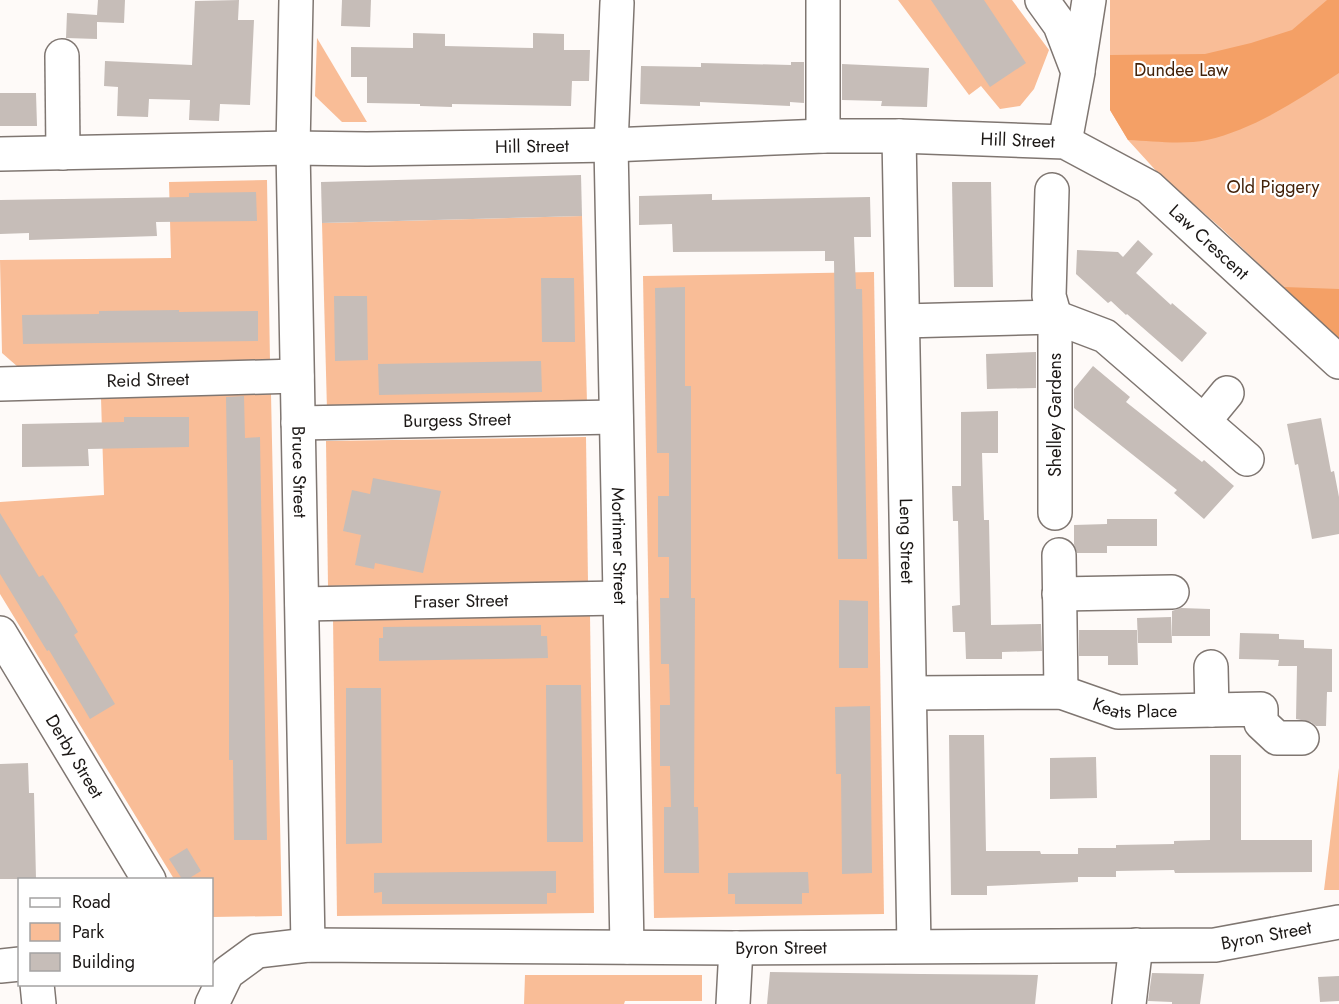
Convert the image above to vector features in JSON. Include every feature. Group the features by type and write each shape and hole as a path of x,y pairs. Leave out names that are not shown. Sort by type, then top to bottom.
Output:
{"street":[{"name":"Bruce Street","path":"296,0 293,148 308,945"},
{"path":"823,0 823,135"},
{"path":"1042,0 1060,26 1078,72"},
{"path":"1065,142 1089,0"},
{"name":"Mortimer Street","path":"617,3 611,145 627,947"},
{"path":"62,56 63,153"},
{"name":"Hill Street","path":"0,154 611,145 823,135 1065,142"},
{"name":"Leng Street","path":"900,136 914,946"},
{"name":"Law Crescent","path":"1065,142 1149,188 1339,362"},
{"name":"Shelley Gardens","path":"1052,190 1048,296 1054,317 1056,513"},
{"path":"903,321 1054,317 1105,336 1247,459"},
{"name":"Reid Street","path":"0,384 297,376"},
{"path":"1204,422 1227,393"},
{"name":"Burgess Street","path":"298,423 616,417"},
{"path":"1059,555 1061,692"},
{"path":"1059,594 1172,591"},
{"name":"Fraser Street","path":"302,604 620,598"},
{"name":"Derby Street","path":"0,633 148,878"},
{"path":"1211,667 1212,710"},
{"name":"Keats Place","path":"910,693 1061,692 1118,712 1261,709 1261,723 1277,738 1302,738"},
{"name":"Byron Street","path":"219,966 257,951 308,945 736,948 1215,945 1339,922"},
{"path":"1129,1004 1136,945"},
{"path":"733,1004 736,948"},
{"path":"0,966 18,964"},
{"path":"212,1004 219,966"},
{"path":"37,986 39,1004"}],"green space":[{"path":"898,0 1012,0 1049,50 1034,89 1020,106 1000,109 981,86 969,95"},
{"name":"Old Piggery","path":"1110,0 1339,0 1339,340 1221,228 1159,174 1128,140 1110,110"},
{"name":"Dundee Law","path":"1327,0 1339,0 1339,73 1276,112 1225,135 1188,142 1128,140 1110,110 1110,55 1205,54 1251,43 1292,30"},
{"path":"317,38 367,122 342,122 315,96"},
{"path":"267,180 270,361 18,367 2,353 0,260 171,258 169,182"},
{"path":"582,216 587,403 327,410 322,223"},
{"path":"874,272 884,914 654,918 643,276"},
{"path":"1284,287 1339,289 1339,340"},
{"path":"271,394 282,916 213,917 213,878 173,878 0,594 0,502 104,495 101,398"},
{"path":"586,437 588,582 328,586 326,441"},
{"path":"590,615 594,913 337,916 333,618"},
{"path":"1339,768 1339,890 1324,890"},
{"path":"525,975 702,975 702,1001 524,1004"}],"building":[{"path":"98,0 125,0 124,23 97,22 97,39 66,38 67,13 97,15"},
{"path":"239,0 238,20 254,20 250,105 220,104 219,121 189,120 190,100 149,99 148,117 117,116 118,87 104,86 105,61 192,65 195,1"},
{"path":"342,0 371,0 370,27 341,26"},
{"path":"931,0 984,0 1026,63 990,87"},
{"path":"413,33 445,34 445,46 533,48 533,33 564,34 564,50 590,50 589,81 572,81 571,106 452,104 452,107 367,103 367,77 351,77 351,47 413,48"},
{"path":"791,62 804,62 804,103 790,102 790,106 700,102 700,106 640,104 641,66 701,67 701,63 791,65"},
{"path":"842,64 929,68 927,107 881,106 882,101 842,100"},
{"path":"0,93 36,93 37,126 0,126"},
{"path":"581,175 582,216 322,223 321,182"},
{"path":"952,182 991,182 993,287 954,287"},
{"path":"256,192 257,221 156,222 157,236 29,240 29,233 0,234 0,200 189,197 189,193"},
{"path":"712,194 712,200 870,197 871,237 854,237 856,289 862,289 867,559 838,559 834,261 825,261 825,251 673,252 672,224 639,225 639,196"},
{"path":"1138,240 1153,254 1136,273 1171,305 1172,303 1207,333 1182,362 1111,301 1108,303 1076,274 1077,250 1118,252 1123,257"},
{"path":"541,278 574,278 575,342 542,342"},
{"path":"685,287 685,386 691,386 691,598 695,598 694,807 698,807 699,873 664,873 664,807 671,807 670,766 660,766 660,705 670,705 669,664 661,664 660,598 669,598 669,557 658,557 658,496 669,496 669,453 657,453 655,288"},
{"path":"334,296 367,296 368,360 335,361"},
{"path":"179,310 179,312 258,311 258,341 23,344 22,315"},
{"path":"1036,352 1036,388 987,389 986,354"},
{"path":"541,361 542,392 379,395 378,364"},
{"path":"1093,366 1130,397 1126,402 1202,462 1204,460 1234,486 1204,519 1174,493 1177,490 1074,408 1074,389"},
{"path":"244,396 245,438 260,437 267,840 234,840 233,760 229,760 226,397"},
{"path":"998,411 998,453 982,453 984,520 989,520 991,625 1041,624 1042,651 1002,652 1002,659 966,659 965,632 953,632 952,606 960,605 958,521 953,521 952,486 961,486 961,412"},
{"path":"124,417 189,417 189,447 88,449 89,466 22,467 22,424 124,422"},
{"path":"1321,418 1331,472 1334,471 1339,497 1339,534 1312,539 1298,464 1295,465 1287,424"},
{"path":"373,478 441,491 423,573 375,563 374,569 355,565 361,535 343,531 352,490 370,494"},
{"path":"0,513 39,577 43,575 61,603 78,632 74,635 115,704 90,719 0,574"},
{"path":"1107,519 1157,519 1157,546 1107,546 1107,553 1077,553 1074,544 1074,525 1107,524"},
{"path":"839,600 868,601 868,668 839,668"},
{"path":"1181,608 1210,609 1210,636 1172,636 1172,611"},
{"path":"1171,617 1172,643 1138,643 1137,618"},
{"path":"541,625 541,636 547,636 548,658 379,661 379,638 383,638 383,627"},
{"path":"1079,630 1137,630 1138,665 1108,665 1108,656 1079,656"},
{"path":"1240,633 1279,634 1279,639 1304,640 1304,648 1332,649 1332,692 1327,692 1326,726 1316,726 1311,722 1296,719 1297,666 1278,666 1279,660 1239,659"},
{"path":"546,685 581,685 583,842 547,842"},
{"path":"346,688 381,688 382,843 346,844"},
{"path":"870,706 872,873 842,874 841,774 836,774 835,707"},
{"path":"949,735 984,735 986,851 1078,854 1078,848 1116,848 1116,845 1174,844 1174,841 1210,840 1210,755 1241,755 1241,840 1312,840 1312,872 1116,871 1116,877 1078,877 1078,882 987,886 987,895 951,895"},
{"path":"1096,757 1097,798 1050,799 1050,758"},
{"path":"28,763 29,793 34,793 36,878 0,879 0,764"},
{"path":"187,848 201,871 190,878 181,878 169,859"},
{"path":"556,871 556,893 547,893 547,904 382,904 382,892 374,893 374,873"},
{"path":"808,872 809,893 802,893 802,904 735,904 735,894 728,894 728,873"},
{"path":"770,972 1038,975 1035,1004 767,1004"},
{"path":"1152,973 1204,974 1200,1004 1148,1001"},
{"path":"1339,976 1339,1001 1320,1002 1318,977"}]}
